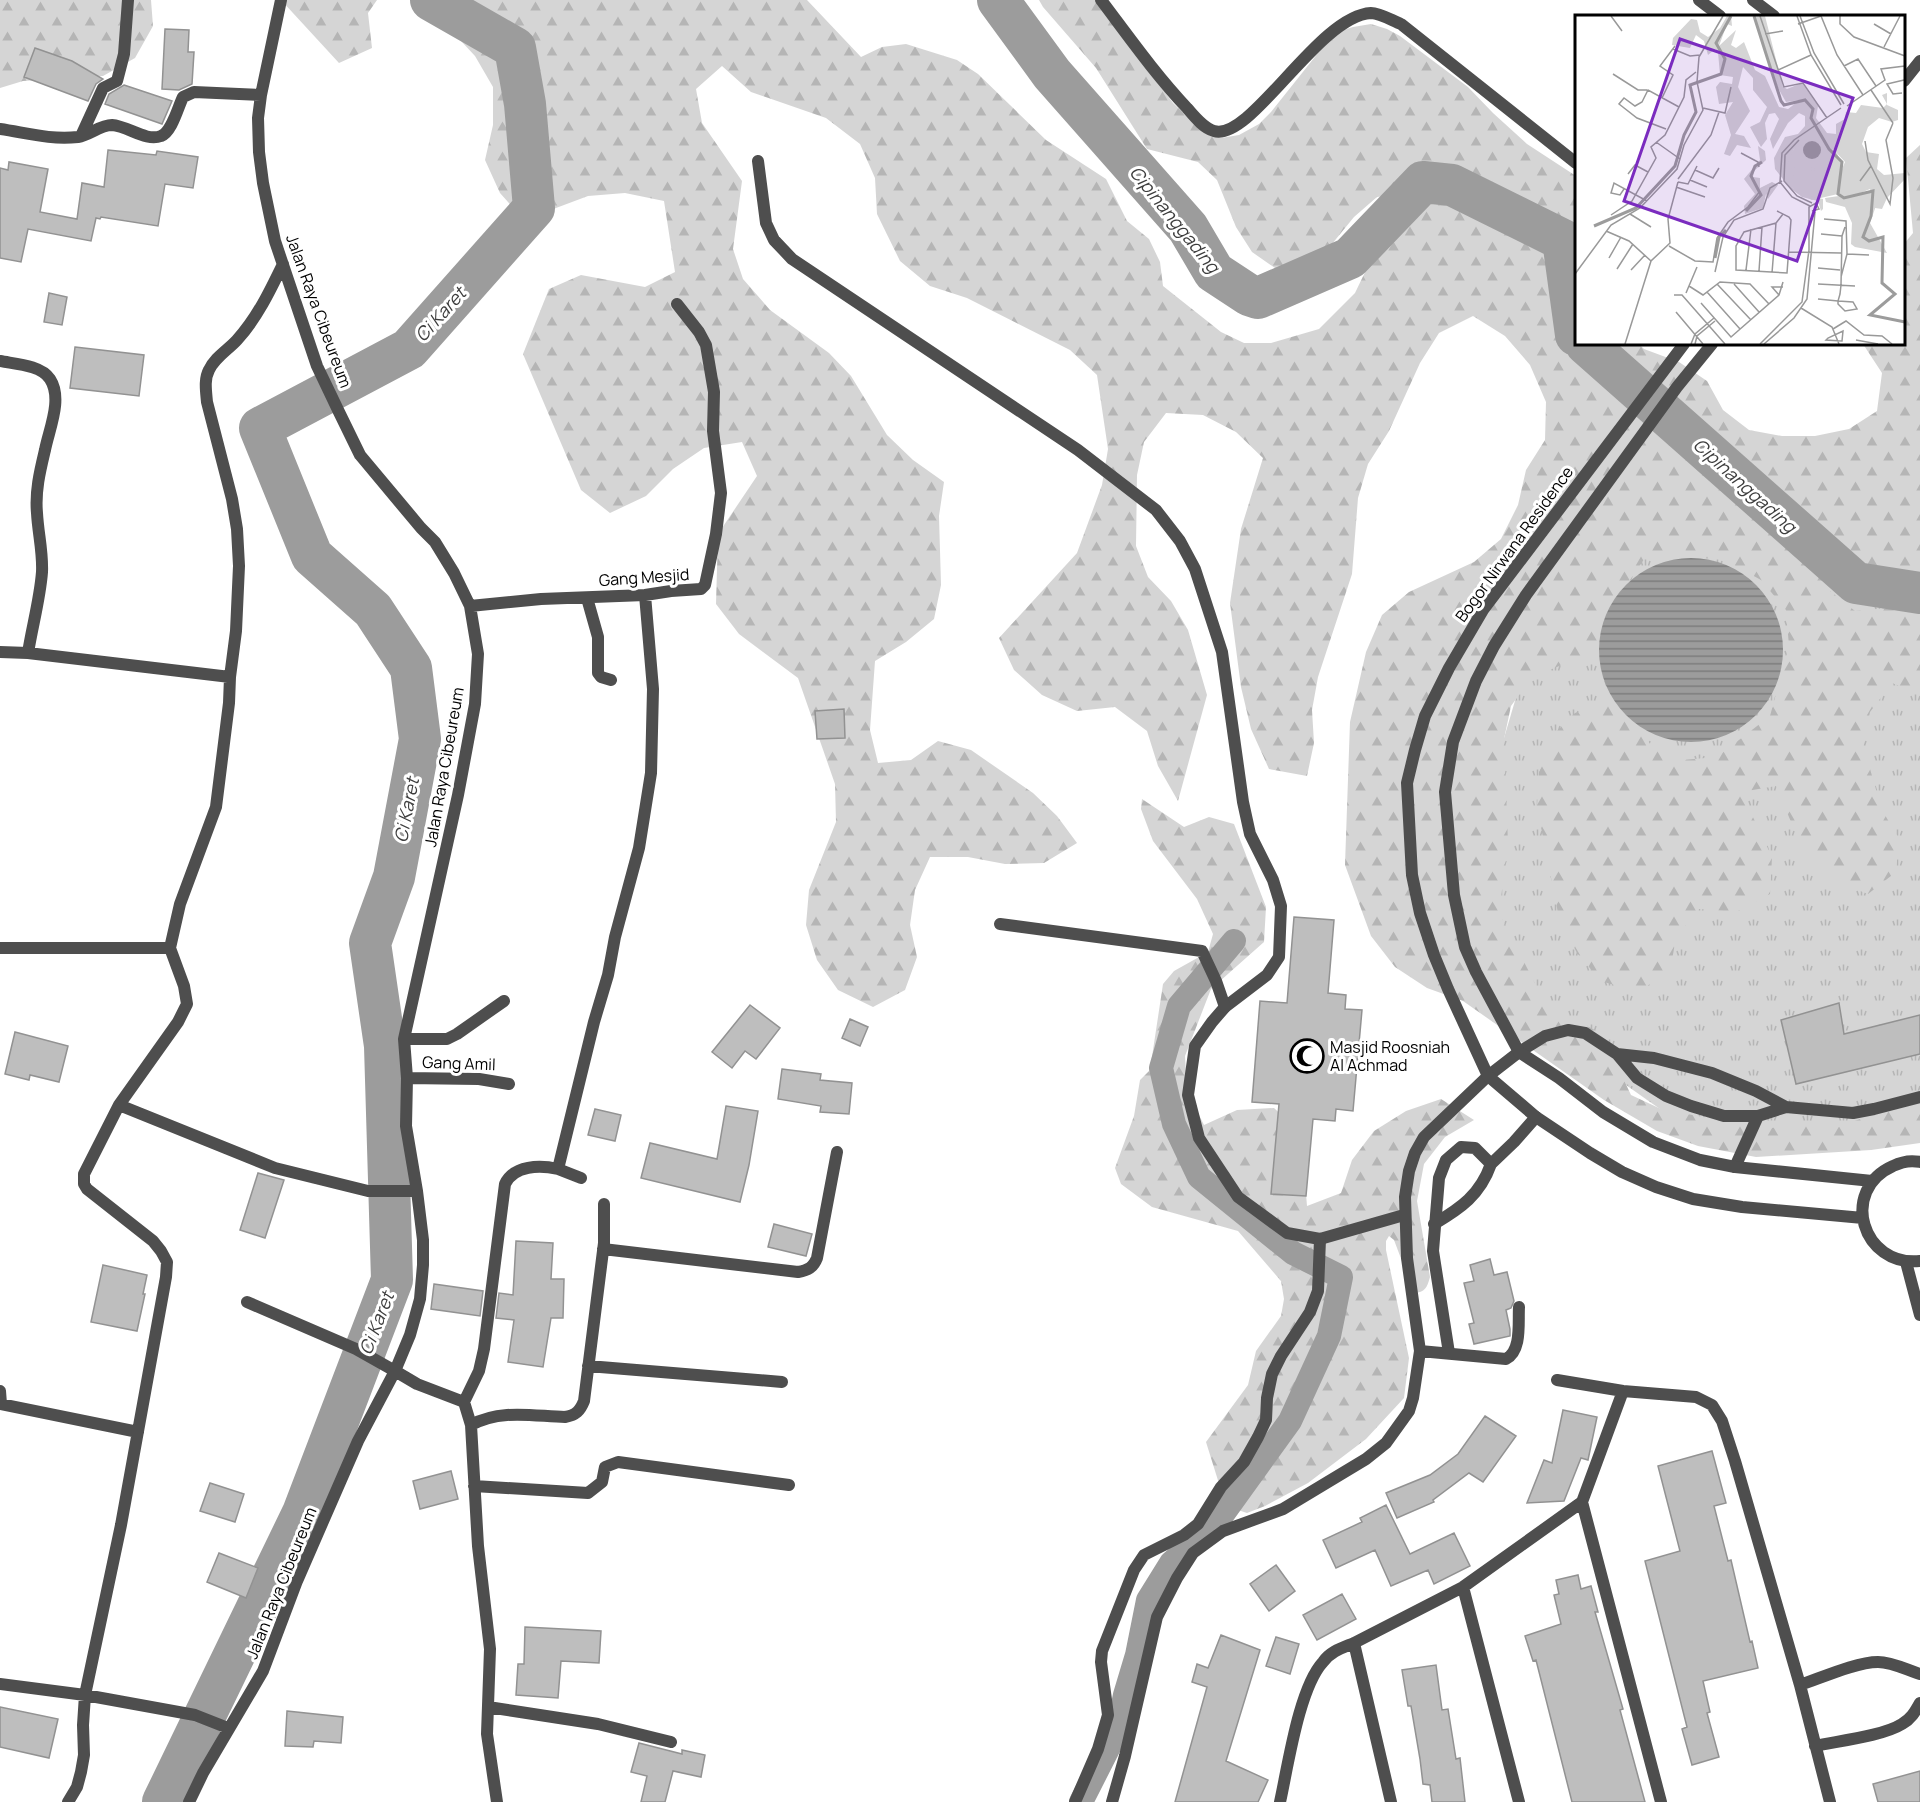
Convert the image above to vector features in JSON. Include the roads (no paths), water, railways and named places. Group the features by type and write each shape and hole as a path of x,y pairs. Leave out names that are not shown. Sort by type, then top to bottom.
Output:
{"street":[{"path":"81,136 103,88 117,81 124,54 128,0"},
{"name":"Jalan Raya Cibeureum","path":"189,1802 228,1728 262,1671 297,1581 354,1451 395,1371 410,1335 420,1299 423,1240 406,1126 407,1078 404,1039 458,795 475,704 478,654 470,606 454,573 435,542 360,455 317,366 275,241 259,153 258,118 281,0"},
{"path":"1101,0 1159,78 1200,122 1214,131 1224,132 1235,126 1275,91 1319,42 1338,26 1355,16 1374,13 1401,24 1575,162"},
{"path":"1700,0 1719,15"},
{"path":"1754,0 1773,15"},
{"path":"1905,80 1920,61"},
{"path":"0,129 54,139 81,136 103,126 113,125 148,136 161,137 169,130 183,97 194,92 261,95"},
{"path":"758,160 766,223 774,240 792,259 1078,450 1156,510 1180,541 1196,569 1222,652 1250,834 1274,880 1281,906 1279,957 1267,975 1225,1006 1195,1046 1188,1095 1199,1138 1238,1197 1287,1233 1320,1239 1404,1215"},
{"path":"68,1802 77,1787 84,1755 85,1695 119,1535 160,1319 167,1262 153,1242 92,1193 84,1184 84,1174 119,1105 178,1022 187,1004 184,986 170,948 180,904 216,807 236,631 239,566 237,529 232,499 207,402 206,385 208,372 214,361 236,341 255,317 283,264"},
{"name":"Gang Mesjid","path":"470,606 541,599 645,595 701,589 705,585 718,524 721,493 713,431 714,392 706,345 677,304"},
{"name":"Bogor Nirwana Residence","path":"1683,345 1484,610 1454,658 1425,716 1407,783 1412,875 1420,913 1448,989 1488,1076 1536,1117 1622,1172 1693,1199 1743,1207 1863,1218"},
{"path":"1711,345 1677,387 1526,595 1494,646 1476,681 1453,741 1445,792 1454,895 1465,947 1519,1052 1559,1078 1603,1112 1653,1142 1700,1160 1735,1167 1872,1181"},
{"path":"0,361 37,369 46,374 51,381 56,403 38,482 37,511 42,574 28,653"},
{"path":"558,1168 639,848 651,773 653,689 645,595"},
{"path":"587,598 598,637 598,673 611,680"},
{"path":"0,652 28,653 230,677"},
{"path":"1000,924 1202,951 1225,1006"},
{"path":"0,948 170,948"},
{"path":"404,1039 447,1039 504,1001"},
{"path":"1112,1802 1157,1617 1193,1553 1223,1531 1282,1509 1366,1459 1386,1443 1409,1411 1420,1351 1407,1258 1404,1215 1409,1171 1424,1137 1488,1076 1519,1052 1545,1036 1568,1030 1585,1033 1617,1054 1637,1078 1666,1096 1724,1116 1758,1116 1786,1107 1853,1113 1920,1097"},
{"path":"1617,1054 1654,1058 1712,1073 1756,1091 1786,1107"},
{"name":"Gang Amil","path":"407,1078 479,1078 510,1084"},
{"path":"119,1105 275,1168 368,1191 417,1191"},
{"path":"1735,1167 1758,1116"},
{"path":"1434,1224 1460,1209 1467,1202 1484,1181 1491,1164 1536,1117"},
{"path":"1449,1353 1434,1261 1438,1178 1446,1160 1461,1147 1475,1148 1491,1164"},
{"path":"603,1249 798,1272 812,1268 817,1258 837,1152"},
{"path":"1920,1162 1899,1163 1884,1170 1872,1181 1863,1201 1864,1227 1870,1240 1892,1258 1906,1262 1920,1262"},
{"path":"497,1802 487,1734 490,1649 478,1546 471,1425 464,1402 479,1371 484,1348 505,1184 508,1178 514,1172 526,1168 545,1166 558,1168 581,1178"},
{"path":"471,1425 485,1418 504,1414 565,1418 573,1416 580,1410 584,1401 603,1249 603,1204"},
{"path":"1075,1802 1098,1749 1108,1715 1101,1662 1102,1651 1134,1570 1144,1555 1184,1535 1198,1524 1221,1488 1244,1462 1266,1420 1267,1398 1272,1374 1310,1312 1318,1291 1320,1239"},
{"path":"1906,1262 1920,1315"},
{"path":"247,1302 356,1349 417,1384 464,1402"},
{"path":"1420,1351 1506,1359 1511,1357 1517,1344 1520,1307"},
{"path":"588,1366 782,1382"},
{"path":"1557,1380 1623,1391 1696,1397 1712,1405 1722,1421 1735,1461 1800,1685 1830,1802"},
{"path":"1280,1802 1303,1701 1315,1671 1324,1660 1336,1650 1463,1587 1582,1502 1623,1391"},
{"path":"0,1399 138,1432"},
{"path":"474,1486 588,1493 602,1482 605,1467 618,1462 789,1485"},
{"path":"1582,1502 1661,1802"},
{"path":"1463,1587 1520,1802"},
{"path":"1354,1643 1391,1802"},
{"path":"1800,1685 1876,1662 1891,1664 1920,1674"},
{"path":"0,1684 85,1695 195,1715 228,1728"},
{"path":"1815,1746 1889,1730 1912,1717 1920,1703"},
{"path":"488,1707 598,1724 671,1742"}],"waterway":[{"name":"Ci Karet","path":"163,1802 303,1513 392,1280 385,1046 370,943 394,877 420,739 411,668 373,610 312,556 260,428 409,349 534,208 525,104 515,48 431,0"},
{"name":"Cipinanggading","path":"998,0 1052,74 1188,228 1214,272 1249,295 1258,298 1350,258 1423,182 1452,185 1563,240 1575,328"},
{"name":"Cipinanggading","path":"1587,345 1856,583 1920,593"},
{"path":"1081,1802 1118,1729 1148,1600 1171,1563 1218,1521 1290,1421 1329,1336 1341,1277 1293,1253 1199,1177 1174,1124 1161,1068 1179,1006 1234,941"}],"place":[{"name":"Masjid Roosniah Al Achmad","path":"1307,1056"}]}
